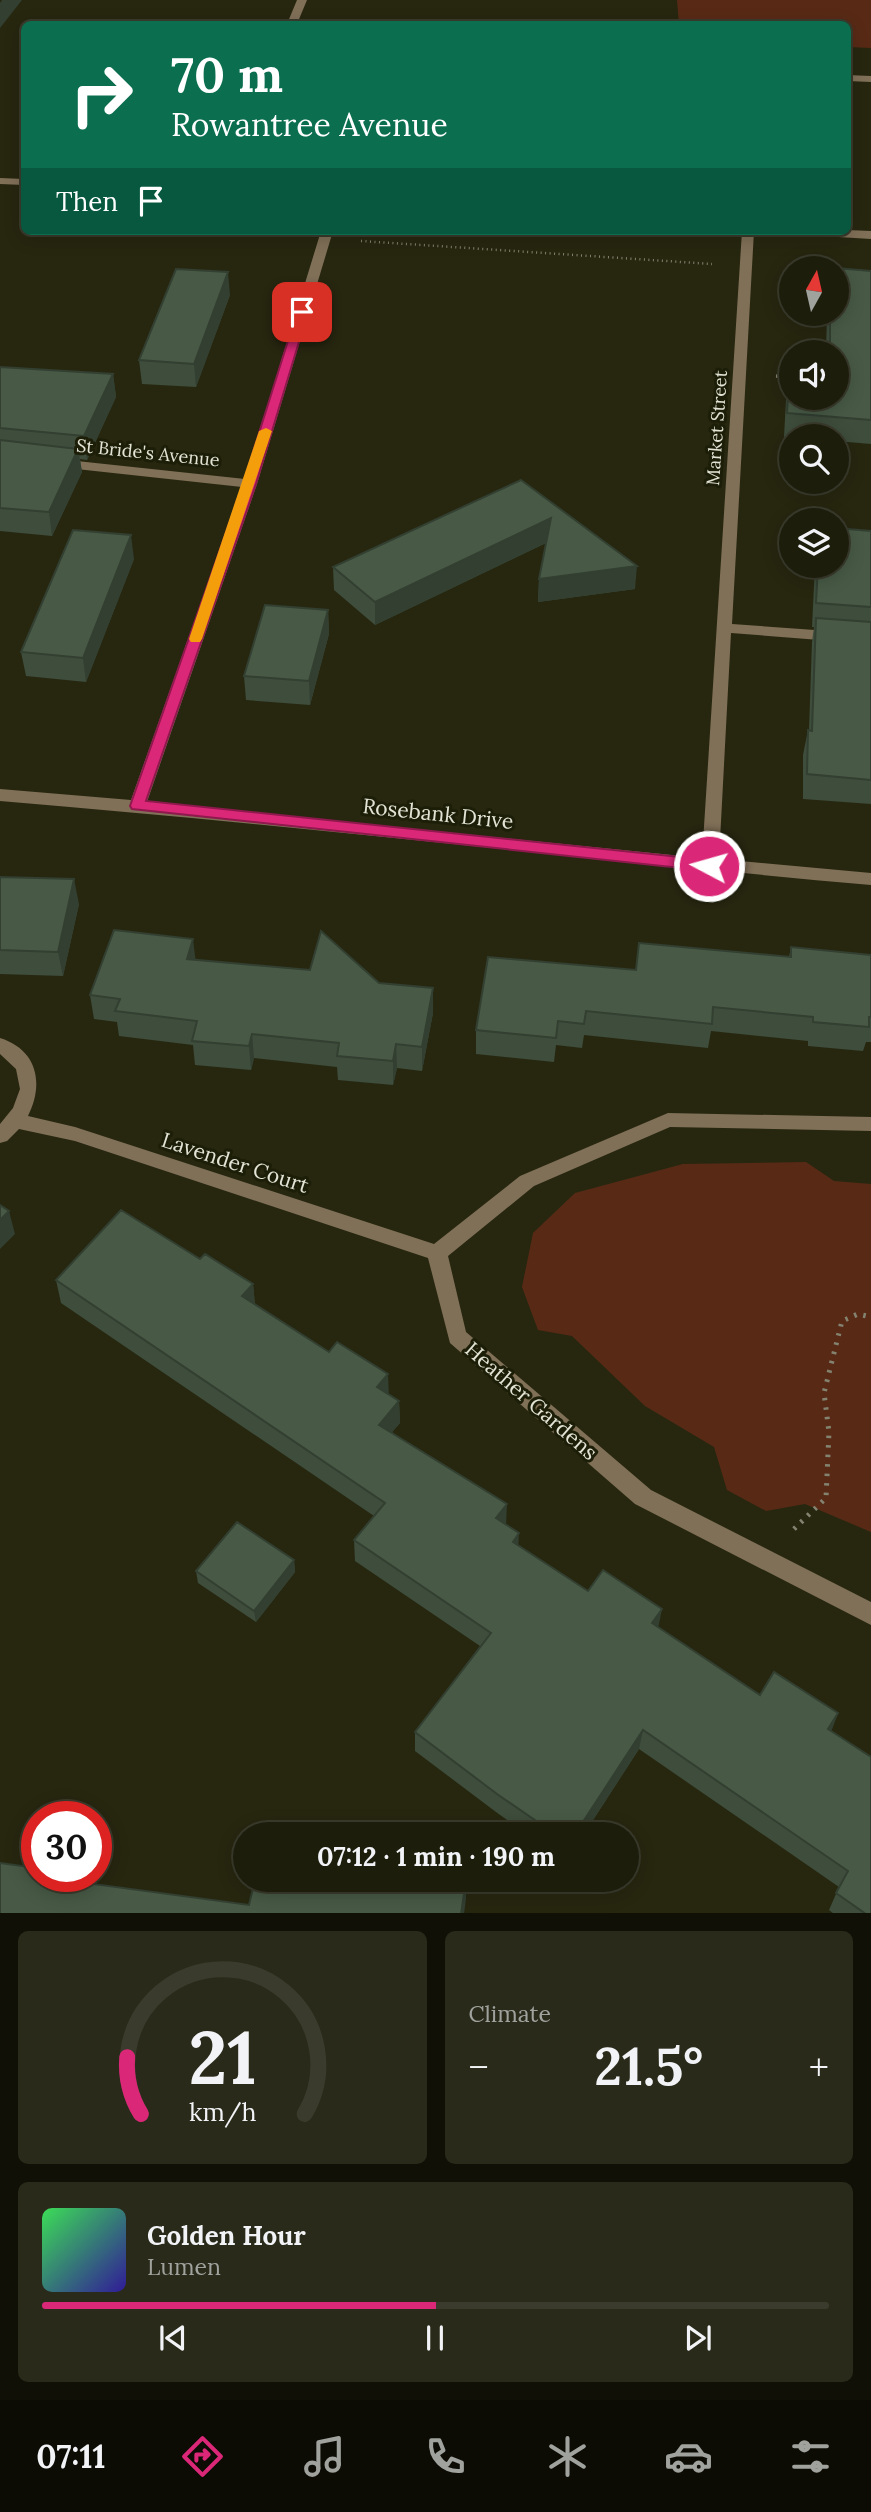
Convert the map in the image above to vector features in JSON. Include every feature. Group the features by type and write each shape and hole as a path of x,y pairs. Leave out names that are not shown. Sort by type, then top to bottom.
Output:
{"street":[{"path":"293,21 302,0"},
{"path":"851,78 871,79"},
{"path":"0,181 21,182"},
{"path":"851,234 871,235"},
{"path":"137,806 250,484 326,235"},
{"name":"Market Street","path":"709,866 747,281 744,266 748,235"},
{"name":"St Bride's Avenue","path":"42,461 250,484"},
{"path":"723,628 871,639"},
{"name":"Rosebank Drive","path":"0,795 137,806 709,866 871,879"},
{"path":"0,1045 13,1052 25,1066 30,1084 27,1102 17,1121 0,1136"},
{"path":"437,1253 527,1181 668,1119 871,1124"},
{"name":"Lavender Court","path":"17,1121 75,1134 437,1253"},
{"name":"Heather Gardens","path":"437,1253 457,1337 643,1497 871,1614"}],"path":[{"path":"326,235 744,266"},
{"path":"763,1559 826,1498 829,1432 824,1393 842,1321 858,1314 871,1317"}],"shaded area":[{"path":"677,0 871,0 871,48 851,47 851,21 679,21"},
{"path":"806,1162 834,1181 871,1184 871,1532 805,1504 766,1511 727,1490 714,1447 645,1406 572,1336 538,1330 522,1287 533,1233 575,1193 683,1164"}],"building":[{"path":"176,269 228,272 194,364 139,360"},
{"path":"849,269 871,271 871,420 787,413 787,410 849,410 849,340 830,340 830,326 849,326"},
{"path":"0,367 113,374 84,436 0,428"},
{"path":"0,440 78,449 49,512 0,508"},
{"path":"521,480 637,566 539,579 551,518 375,602 333,567"},
{"path":"849,529 871,531 871,607 816,603 817,578 849,578"},
{"path":"73,530 131,535 83,658 21,652"},
{"path":"265,605 328,610 309,681 244,676"},
{"path":"816,618 871,622 871,780 807,774 808,730 812,731"},
{"path":"0,877 74,879 58,952 0,950"},
{"path":"114,930 193,939 187,959 310,970 321,931 379,983 433,988 422,1047 396,1044 393,1061 337,1056 339,1043 252,1034 249,1046 192,1041 197,1021 115,1011 120,999 90,995"},
{"path":"639,943 791,957 791,947 871,955 869,1027 813,1022 813,1017 713,1007 712,1024 586,1011 584,1024 558,1021 556,1038 476,1030 488,957 636,970"},
{"path":"0,1205 9,1211 0,1220"},
{"path":"121,1210 200,1259 205,1254 253,1284 242,1296 329,1352 337,1342 388,1374 377,1387 399,1401 379,1425 507,1504 496,1518 519,1533 513,1542 588,1591 603,1570 662,1609 652,1623 760,1695 774,1672 838,1713 828,1729 871,1757 871,1913 865,1913 836,1893 848,1871 643,1730 583,1822 538,1822 415,1732 491,1633 354,1540 385,1503 56,1280"},
{"path":"237,1522 294,1560 254,1611 196,1571"},
{"path":"0,1863 21,1866 21,1892 112,1892 112,1887 249,1905 252,1892 464,1892 461,1913 0,1913"}],"slow traffic":[{"path":"195,639 266,431"}],"route":[{"path":"302,312 250,484 137,806 709,866"}]}
